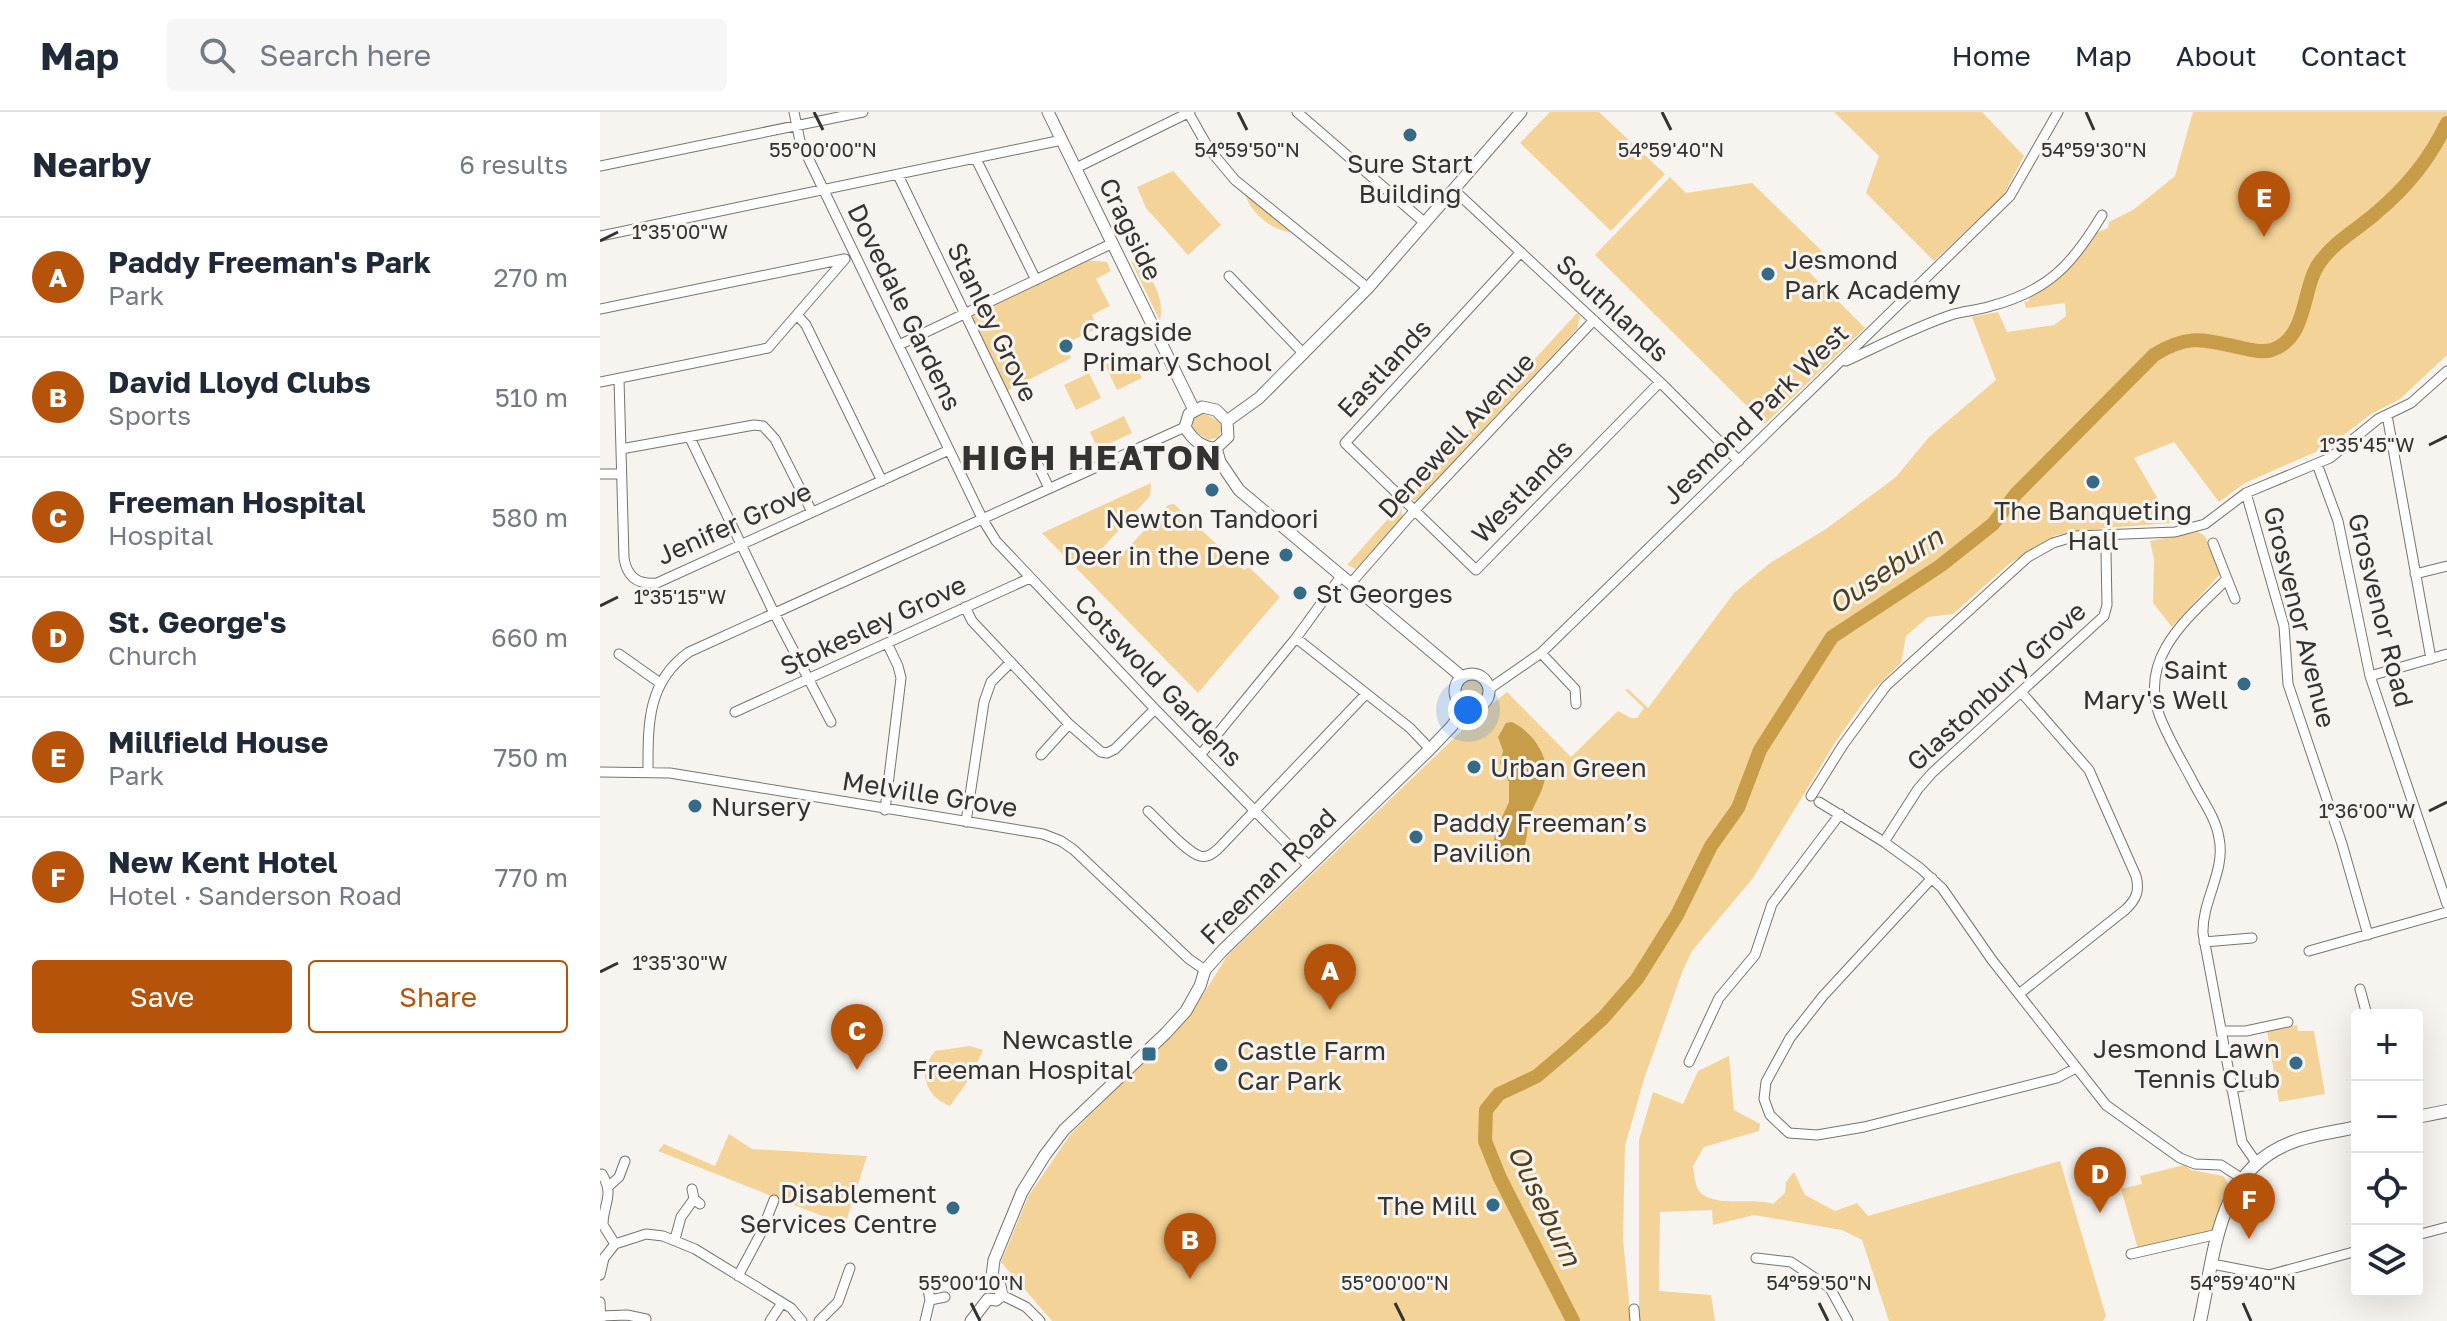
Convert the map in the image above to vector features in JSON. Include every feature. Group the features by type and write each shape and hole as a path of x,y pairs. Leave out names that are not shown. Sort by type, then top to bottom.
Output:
{"main road":[{"path":"2423,1116 2447,1111"},
{"path":"2200,1321 2218,1234 2228,1202 2241,1178 2256,1162 2292,1142 2351,1128"}],"street":[{"name":"Dovedale Gardens","path":"794,112 800,141 983,520"},
{"path":"600,166 863,112"},
{"name":"Cragside","path":"1048,112 1194,410"},
{"path":"1076,168 1188,112 1209,149 1235,180 1368,288"},
{"path":"1297,112 1425,223"},
{"path":"1227,421 1259,398 1368,288 1521,112"},
{"name":"Jesmond Park West","path":"1489,689 1541,653 2010,196 2058,112"},
{"path":"600,236 1062,140"},
{"path":"976,159 1036,280"},
{"name":"Stanley Grove","path":"898,175 1049,488"},
{"name":"Southlands","path":"1454,190 1660,382 1739,461"},
{"path":"1837,365 1952,315 2017,298 2043,286 2084,245 2102,215"},
{"path":"899,345 1113,243"},
{"name":"Eastlands","path":"1415,510 1345,443 1521,252"},
{"path":"600,309 856,257"},
{"path":"600,382 764,350 798,316 845,259"},
{"path":"1229,276 1304,354"},
{"path":"798,316 806,325 882,481"},
{"name":"Denewell Avenue","path":"1201,754 1347,578 1594,320"},
{"path":"1875,329 1888,342"},
{"path":"2241,1178 2221,1165 2195,1164 2167,1150 2106,1105 1932,878 1884,842 1815,799 1843,745 1886,686 2001,578 2028,557 2053,543 2076,536 2175,532 2205,524 2246,493 2341,451 2374,422 2411,403 2447,371"},
{"name":"Jenifer Grove","path":"619,379 625,564 629,574 646,584 657,583 949,450"},
{"name":"Westlands","path":"1415,510 1476,570 1660,382"},
{"path":"648,771 649,717 660,683 689,652 1185,427 1189,414 1194,410 1208,407 1227,421 1228,437 1216,448"},
{"path":"2387,415 2431,659"},
{"path":"621,449 754,425 763,426 775,439 812,512"},
{"path":"1185,427 1203,445 1216,448"},
{"path":"690,438 774,613 831,722"},
{"path":"1216,448 1220,462 1239,490 1462,677"},
{"name":"Grosvenor Road","path":"2317,464 2338,521 2370,676 2447,904"},
{"path":"600,474 621,474"},
{"name":"Grosvenor Avenue","path":"2246,493 2284,626 2288,684 2342,844 2368,935"},
{"name":"Cotswold Gardens","path":"983,520 996,541 1030,578 1309,866"},
{"path":"2213,543 2235,599"},
{"name":"Glastonbury Grove","path":"1884,842 1932,773 2106,613 2106,552"},
{"path":"2415,574 2447,566"},
{"name":"Stokesley Grove","path":"735,712 1030,578"},
{"path":"2227,579 2167,643 2158,661 2154,682 2159,715 2214,822 2220,841 2218,872 2202,923 2204,942 2242,1142 2256,1162"},
{"path":"965,607 972,621 1095,748 1107,753 1115,749 1155,709"},
{"path":"1296,638 1410,728 1430,749"},
{"path":"885,810 901,678 887,643"},
{"path":"1541,653 1575,689 1576,704"},
{"path":"619,654 660,683"},
{"path":"2370,676 2447,654"},
{"path":"966,822 984,702 991,682 1011,662"},
{"path":"1471,674 1481,677 1489,689 1482,704 1465,706 1458,700 1455,690 1462,677 1471,674"},
{"path":"2019,994 2125,910 2138,889 2136,876 2089,770 2022,693"},
{"path":"1148,811 1190,850 1199,856 1209,856 1366,694"},
{"name":"Freeman Road","path":"991,1284 994,1260 1022,1192 1064,1130 1186,1011 1205,970 1430,749 1452,726 1465,706"},
{"path":"1041,755 1069,724"},
{"name":"Melville Grove","path":"600,772 648,771 1043,834 1074,850 1189,959 1205,970"},
{"path":"1689,1062 1719,998 1755,955 1772,904 1840,814"},
{"path":"1932,878 1823,996 1781,1051 1764,1091 1766,1107 1775,1121 1796,1135 1839,1132 2057,1078 2076,1068"},
{"path":"2309,951 2447,912"},
{"path":"2204,942 2252,938"},
{"path":"2360,989 2365,1009"},
{"path":"2221,1031 2246,1031 2288,1022"},
{"path":"2231,1088 2264,1082"},
{"path":"609,1186 619,1177 625,1161"},
{"path":"602,1174 609,1186 603,1225 615,1244"},
{"path":"675,1239 684,1210 696,1197"},
{"path":"738,1276 772,1205 783,1215"},
{"path":"2423,1233 2447,1227"},
{"path":"600,1275 604,1258 615,1244 646,1234 675,1239 782,1303 802,1321"},
{"path":"2131,1254 2218,1234"},
{"path":"2212,1264 2269,1275 2351,1253"},
{"path":"1756,1258 1791,1262 1830,1288 1848,1321"},
{"path":"819,1321 838,1302 849,1271 834,1270"},
{"path":"925,1321 930,1300 927,1284"},
{"path":"988,1299 985,1292 991,1284 1000,1286 1002,1295"},
{"path":"988,1299 996,1300 1002,1295"},
{"path":"1002,1295 1026,1307 1040,1321"},
{"path":"930,1300 945,1297"},
{"path":"971,1321 988,1299"},
{"path":"600,1302 601,1319 627,1315 646,1320 652,1309"},
{"path":"770,1321 782,1303"},
{"path":"1634,1309 1635,1321"}],"shaded area":[{"path":"1550,112 1599,112 1665,174 1611,231 1520,143"},
{"path":"1834,112 1982,112 2024,156 2003,196 1934,261 1866,193 1879,156"},
{"path":"2193,112 2447,112 2447,355 2400,399 2371,414 2329,446 2245,483 2219,502 2174,442 2134,458 2172,523 2056,535 2009,564 1953,614 1928,617 1906,636 1901,663 1871,692 1836,741 1753,878 1692,951 1683,970 1644,1079 1625,1146 1623,1239 1631,1321 1052,1321 1001,1262 1029,1195 1070,1135 1191,1014 1227,956 1477,716 1507,692 1571,757 1618,711 1637,718 1644,708 1625,690 1628,689 1648,708 1734,593 1770,563 1826,529 1896,477 1929,437 1996,380 1972,317 1998,312 2007,332 2054,325 2066,316 2065,303 2026,308 2024,302 2052,284 2078,258 2096,233 2108,228 2109,222 2133,210 2175,176"},
{"path":"1173,171 1221,225 1188,255 1146,208 1137,187"},
{"path":"1670,177 1686,193 1752,183 1822,251 1805,268 1865,328 1765,424 1595,255"},
{"path":"1244,191 1296,233 1279,229 1264,220 1251,207"},
{"path":"1084,260 1107,262 1111,271 1096,279 1110,306 1092,315 1098,328 1065,344 1071,358 1007,391 969,315"},
{"path":"1131,261 1145,272 1155,286 1161,303 1160,321"},
{"path":"1577,313 1580,317 1577,329 1422,497 1417,501 1407,498"},
{"path":"1130,353 1142,378 1117,390 1105,365"},
{"path":"1089,373 1101,398 1076,410 1064,385"},
{"path":"1204,414 1217,420 1220,425 1221,432 1217,438 1208,440 1193,430 1192,419"},
{"path":"1124,416 1132,433 1098,449 1090,432"},
{"path":"1151,483 1150,496 1097,554 1110,567 1168,505 1174,504 1244,570 1249,567 1280,597 1198,693 1042,533"},
{"path":"1401,504 1402,517 1356,569 1347,565"},
{"path":"2198,532 2205,536 2222,572 2172,627 2153,603 2154,560 2150,541"},
{"path":"1472,680 1480,683 1483,691 1480,699 1472,702 1464,699 1461,691 1464,683"},
{"path":"1512,722 1526,731 1538,745 1546,769 1542,789 1530,815 1524,847 1510,856 1498,850 1494,842 1495,832 1509,802 1509,782 1500,763 1503,751 1498,737 1506,723"},
{"name":"Jesmond Lawn Tennis Club","path":"2297,1025 2298,1031 2314,1031 2325,1094 2279,1102 2267,1031"},
{"path":"970,1046 983,1050 972,1075 950,1106 930,1091 924,1067 935,1051"},
{"path":"1729,1056 1734,1110 1760,1124 1759,1131 1704,1147 1693,1166 1699,1191 1705,1196 1723,1201 1773,1204 1785,1193 1786,1182 1794,1172 1805,1195 1835,1211 1857,1203 1868,1216 2060,1161 2106,1316 2103,1321 1889,1321 1862,1240 1842,1230 1754,1215 1713,1225 1712,1210 1660,1212 1659,1291 1711,1295 1715,1321 1639,1321 1639,1140 1653,1092 1683,1104 1698,1071"},
{"path":"729,1134 752,1149 867,1156 845,1225 658,1151 664,1144 715,1166"},
{"path":"2184,1165 2191,1170 2223,1176 2228,1183 2211,1232 2138,1249 2121,1189 2142,1184 2140,1176"}],"waterway":[{"name":"Ouseburn","path":"1573,1321 1500,1178 1485,1141 1486,1110 1499,1094 1537,1076 1571,1047 1603,1018 1637,979 1677,915 1711,846 1738,808 1760,750 1832,637 1940,566 1993,524 2016,494 2154,355 2177,344 2197,340 2260,351 2284,344 2298,323 2320,262 2332,248 2398,193 2425,161 2447,123"}],"place":[{"name":"Sure Start Building","path":"1410,135"},
{"name":"Millfield House","path":"2264,237"},
{"name":"Jesmond Park Academy","path":"1768,274"},
{"name":"Cragside Primary School","path":"1066,346"},
{"name":"The Banqueting Hall","path":"2093,482"},
{"name":"Newton Tandoori","path":"1212,490"},
{"name":"Deer in the Dene","path":"1286,555"},
{"name":"St Georges","path":"1300,593"},
{"name":"Saint Mary's Well","path":"2244,684"},
{"name":"Urban Green","path":"1474,767"},
{"name":"Nursery","path":"695,806"},
{"name":"Paddy Freeman’s Pavilion","path":"1416,837"},
{"name":"Paddy Freeman's Park","path":"1330,1010"},
{"name":"Newcastle Freeman Hospital","path":"1149,1054"},
{"name":"Jesmond Lawn Tennis Club","path":"2296,1063"},
{"name":"Castle Farm Car Park","path":"1221,1065"},
{"name":"Freeman Hospital","path":"857,1070"},
{"name":"The Mill","path":"1493,1205"},
{"name":"Disablement Services Centre","path":"953,1208"},
{"name":"St. George's","path":"2100,1213"},
{"name":"New Kent Hotel","path":"2249,1239"},
{"name":"David Lloyd Clubs","path":"1190,1279"}],"district":[{"name":"HIGH HEATON","path":"1092,457"}]}
